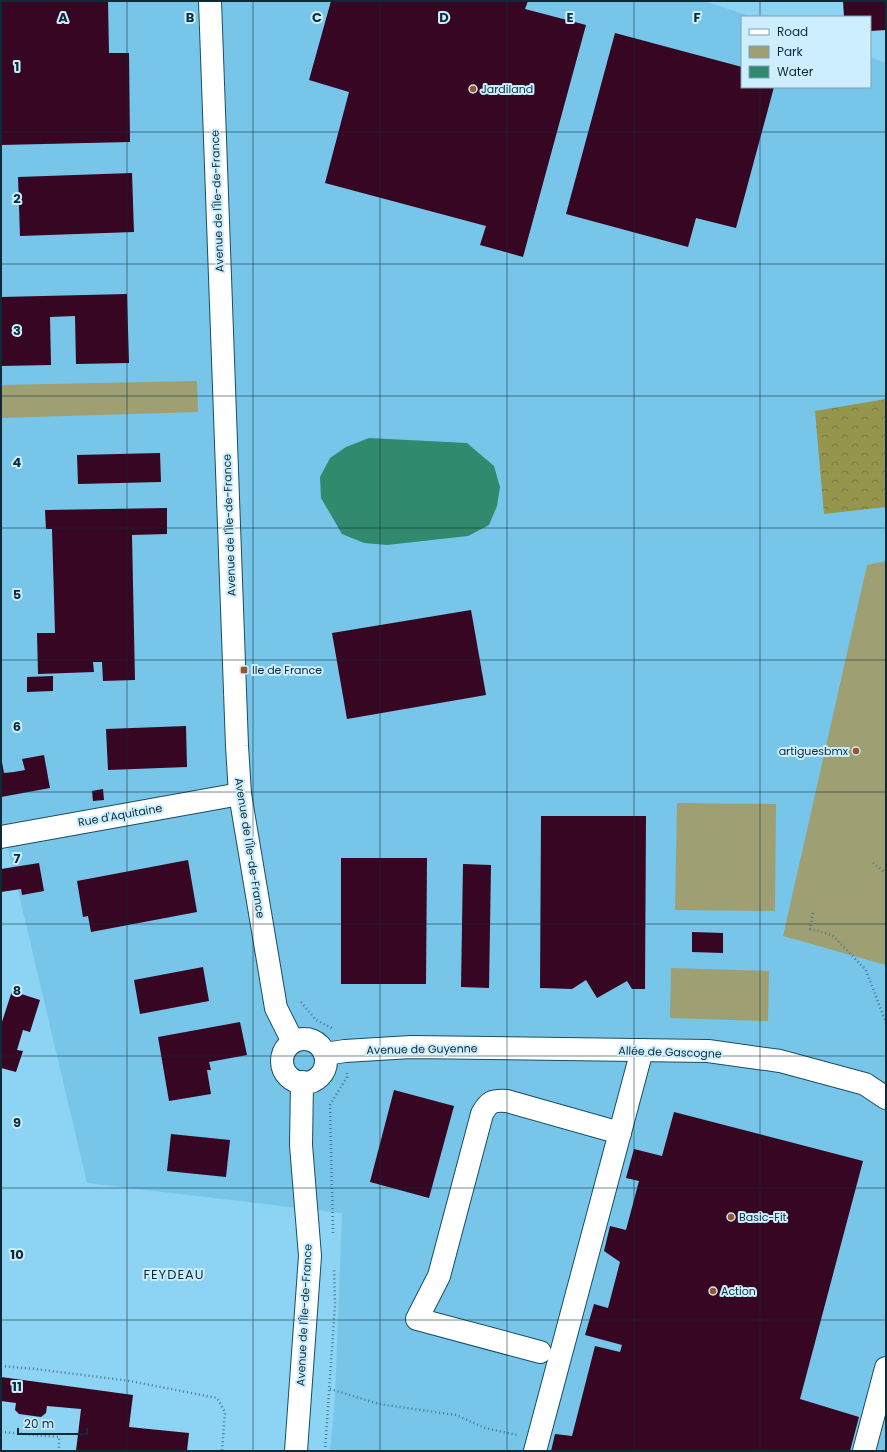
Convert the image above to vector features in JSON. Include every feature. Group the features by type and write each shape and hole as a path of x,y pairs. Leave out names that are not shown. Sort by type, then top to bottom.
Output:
{"street":[{"name":"Avenue de l'Île-de-France","path":"210,1 236,738 240,794 276,1008 293,1042"},
{"name":"Rue d'Aquitaine","path":"1,836 240,794"},
{"path":"299,1040 312,1041 318,1044 325,1054 325,1068 316,1079 309,1082 302,1082 290,1077 283,1066 284,1052 293,1042 299,1040"},
{"name":"Avenue de Guyenne","path":"325,1054 345,1051 411,1047 518,1048"},
{"name":"Allée de Gascogne","path":"518,1048 708,1051 780,1061 866,1084 886,1098"},
{"path":"536,1445 642,1050"},
{"name":"Avenue de l'Île-de-France","path":"296,1451 310,1256 301,1145 302,1082"},
{"path":"540,1352 417,1319 439,1276 482,1114 487,1105 497,1100 507,1101 620,1133"},
{"path":"441,1339 556,1370"},
{"path":"864,1451 886,1368"}],"path":[{"path":"873,863 886,873"},
{"path":"813,913 810,929 832,935 866,970 886,1023"},
{"path":"1,1366 130,1381 217,1398 225,1412 222,1451"},
{"path":"330,1388 379,1404 456,1415 484,1428 536,1445"},
{"path":"1,1432 59,1437 59,1451"}],"shaded area":[{"path":"1,1 705,1 749,16 741,16 741,88 871,88 871,57 886,63 886,1451 330,1451 335,1397 342,1213 87,1183 1,818"}],"green space":[{"path":"197,381 198,412 1,418 1,385"},
{"path":"886,399 886,507 824,514 815,411"},
{"name":"artiguesbmx","path":"886,561 886,965 783,936 867,565"},
{"path":"677,803 776,804 775,911 675,910"},
{"path":"671,968 769,971 768,1021 670,1018"}],"water":[{"path":"369,438 467,443 494,466 500,487 497,506 489,525 468,536 387,545 364,543 342,534 321,498 320,477 330,458 346,447"}],"building":[{"path":"1,1 108,1 109,53 129,53 130,142 1,145"},
{"path":"331,1 528,1 525,9 586,25 523,257 480,245 486,226 325,183 349,92 309,80"},
{"path":"843,1 886,1 886,30 871,31 871,16 844,16"},
{"path":"615,33 741,67 741,88 774,88 736,228 696,218 688,247 566,214"},
{"path":"132,173 134,232 20,236 18,177"},
{"path":"127,294 129,363 76,364 75,316 50,317 51,365 1,366 1,297"},
{"path":"160,453 161,482 78,484 77,455"},
{"path":"167,508 167,534 132,535 135,680 103,681 102,662 93,662 94,672 38,674 37,633 55,633 52,529 46,529 45,510"},
{"path":"471,610 486,695 347,719 332,633"},
{"path":"53,676 53,691 27,692 27,677"},
{"path":"186,726 187,767 108,770 106,729"},
{"path":"44,755 50,788 1,797 2,762 4,773 14,772 25,770 22,759"},
{"path":"103,789 104,800 93,801 92,791"},
{"path":"541,816 646,816 645,989 632,989 627,981 597,998 586,980 572,989 540,988"},
{"path":"341,858 427,858 426,984 341,984"},
{"path":"188,860 197,912 91,932 88,916 83,917 77,881"},
{"path":"39,863 44,891 22,895 21,889 1,892 1,869"},
{"path":"463,864 491,865 489,988 461,987"},
{"path":"692,932 723,933 723,953 692,952"},
{"path":"203,967 209,1001 140,1014 134,980"},
{"path":"12,991 40,1000 30,1032 23,1030 17,1050 23,1051 16,1072 1,1068 1,1025"},
{"path":"240,1022 247,1055 209,1062 211,1070 207,1070 211,1094 169,1101 158,1037"},
{"path":"394,1090 454,1106 429,1198 370,1182"},
{"path":"674,1112 863,1161 800,1399 859,1417 850,1451 551,1451 555,1434 572,1436 595,1346 620,1352 622,1345 585,1335 594,1304 608,1308 620,1262 604,1251 610,1226 626,1230 639,1181 626,1178 634,1149 662,1156"},
{"path":"171,1134 230,1140 226,1177 167,1171"},
{"path":"1,1377 133,1395 129,1427 189,1433 187,1451 76,1451 81,1409 47,1406 46,1413 41,1417 19,1414 15,1410 16,1403 1,1401"}],"place":[{"name":"Jardiland","path":"473,89"},
{"name":"Ile de France","path":"244,670"},
{"name":"artiguesbmx","path":"856,751"},
{"name":"Basic-Fit","path":"731,1217"},
{"name":"Action","path":"713,1291"}],"district":[{"name":"FEYDEAU","path":"174,1274"}]}
